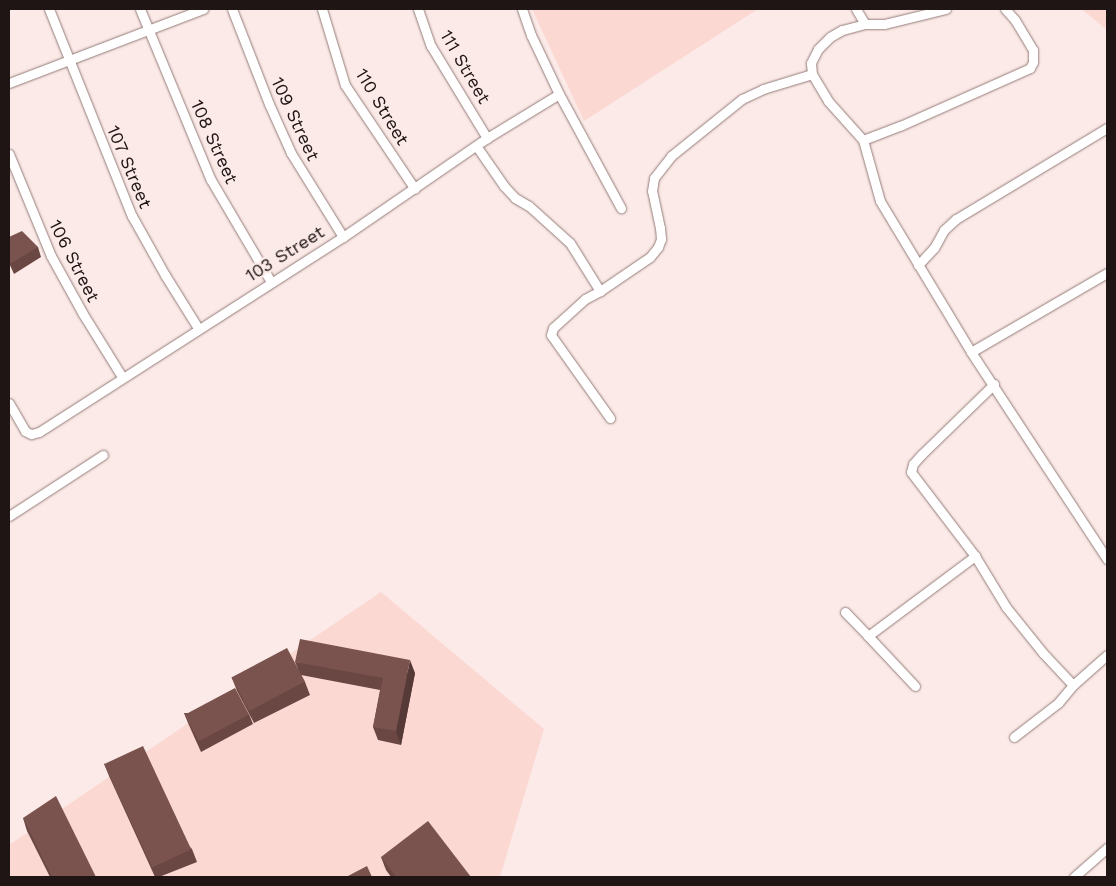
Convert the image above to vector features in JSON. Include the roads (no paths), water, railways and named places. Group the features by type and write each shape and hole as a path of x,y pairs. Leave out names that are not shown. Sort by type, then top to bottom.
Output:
{"street":[{"name":"107 Street","path":"49,9 132,216 165,275 198,328"},
{"name":"108 Street","path":"140,9 210,180 271,282"},
{"path":"9,83 203,9"},
{"name":"109 Street","path":"232,9 269,104 291,153 343,237"},
{"name":"110 Street","path":"322,9 345,85 415,189"},
{"name":"111 Street","path":"418,9 431,46 487,138"},
{"path":"522,9 531,35 559,94 621,208"},
{"path":"856,9 865,24"},
{"path":"946,9 884,24 865,24 842,30 830,37 818,49 811,63 812,74 828,101 863,140 880,201 971,352 994,384 1107,559"},
{"path":"863,140 900,126 1030,68 1033,62 1033,50 1016,20 1005,9"},
{"path":"610,418 550,335 553,328 585,300 650,257 658,247 660,228 652,191 654,178 671,156 742,99 764,89 812,74"},
{"name":"103 Street","path":"9,403 25,431 32,434 39,432 198,328 343,237 487,138 559,94"},
{"path":"918,265 934,248 944,230 956,219 1107,128"},
{"path":"476,147 515,198 529,206 570,243 600,291"},
{"name":"106 Street","path":"9,154 51,256 83,314 122,377"},
{"path":"971,352 1107,273"},
{"path":"994,384 921,455 913,464 910,472 975,556 1006,607 1043,653 1073,685"},
{"path":"9,516 103,454"},
{"path":"868,636 975,556"},
{"path":"845,612 915,686"},
{"path":"1014,737 1058,704 1073,685 1107,655"},
{"path":"1074,877 1107,848"}]}
